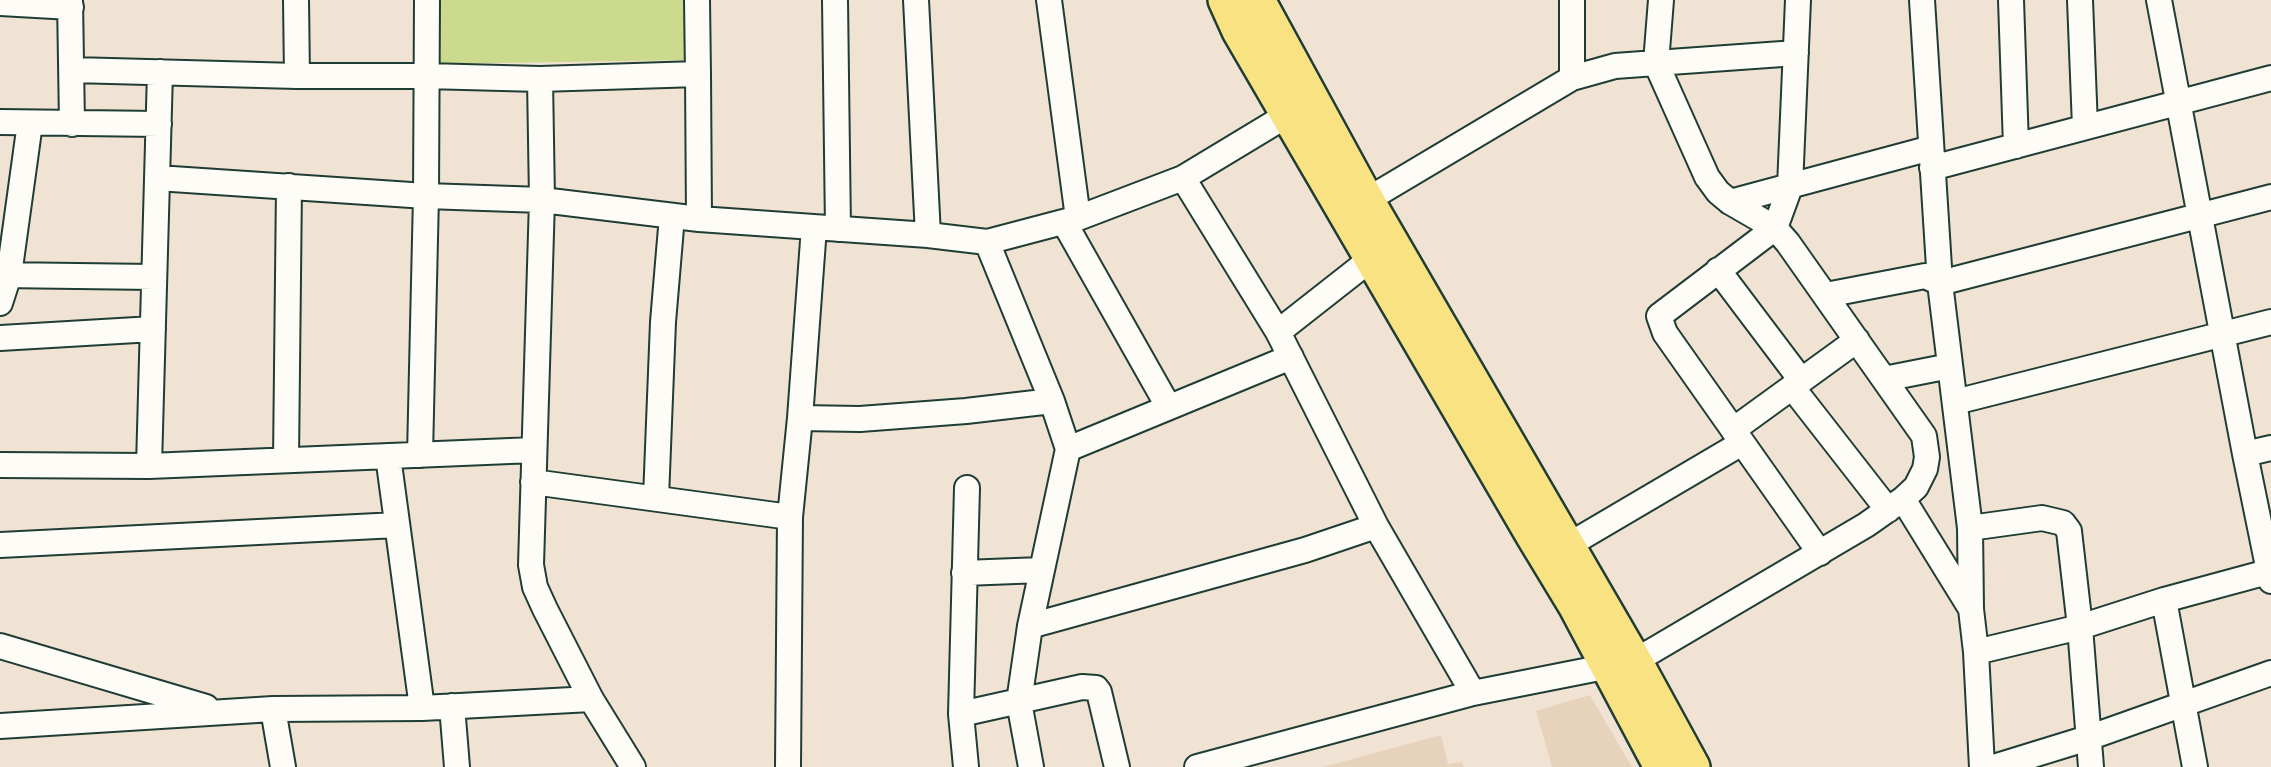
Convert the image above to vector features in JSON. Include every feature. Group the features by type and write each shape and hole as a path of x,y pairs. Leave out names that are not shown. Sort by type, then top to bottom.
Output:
{"highway":[{"path":"1225,0 1239,31 1371,259 1407,294 1567,546 1622,664 1661,767"},
{"path":"1258,0 1367,200 1407,294 1576,607 1622,664 1693,767"}],"street":[{"path":"296,0 297,76"},
{"path":"420,455 426,196 427,0"},
{"path":"697,0 699,219"},
{"path":"835,0 838,229"},
{"path":"916,0 928,235"},
{"path":"1049,0 1071,220 1168,406"},
{"path":"1572,0 1572,78"},
{"path":"1197,767 1473,693 1622,664 1820,553 1895,505 1916,486 1922,477 1928,457 1924,436 1826,295 1775,228 1730,202 1718,192 1707,177 1656,63 1661,0"},
{"path":"1798,0 1790,186 1775,228 1661,313 1660,320 1665,333 1820,553"},
{"path":"1922,0 1940,283 1970,528 1971,609 1976,652 1982,767"},
{"path":"2011,0 2016,146"},
{"path":"2080,0 2085,127"},
{"path":"1976,652 2080,627 2164,600 2270,575 2159,0"},
{"path":"0,3 71,3 72,124"},
{"path":"1367,200 1572,78 1615,66 1796,53"},
{"path":"73,70 540,79 698,74"},
{"path":"149,466 160,72"},
{"path":"1730,202 1790,186 1932,158 2016,146 2271,78"},
{"path":"540,79 542,200 531,565 535,587 591,699 633,767"},
{"path":"157,178 426,196 542,200 699,219 928,235 987,242 1071,220 1183,178 1289,114"},
{"path":"0,122 159,124"},
{"path":"0,303 30,123"},
{"path":"1183,178 1278,332 1376,526 1473,693"},
{"path":"286,460 289,186"},
{"path":"1826,295 1925,276 1940,283 2271,197"},
{"path":"656,498 663,322 672,216"},
{"path":"788,767 790,516 800,418 814,227"},
{"path":"987,242 1052,401 1068,448 1030,626 1019,702 1031,767"},
{"path":"1278,332 1371,259"},
{"path":"1718,270 1796,384 1895,505 1971,609"},
{"path":"4,275 154,276"},
{"path":"1955,402 2271,322"},
{"path":"0,338 153,329"},
{"path":"1567,546 1738,436 1796,384 1857,340"},
{"path":"1068,448 1290,357"},
{"path":"1884,379 1950,366"},
{"path":"800,418 860,418 966,411 1052,401"},
{"path":"2245,454 2271,448"},
{"path":"0,465 149,466 534,450"},
{"path":"388,456 422,708"},
{"path":"533,482 790,516"},
{"path":"966,767 961,714 967,488"},
{"path":"1970,528 2042,518 2062,523 2069,531 2080,627 2091,767"},
{"path":"0,545 397,525"},
{"path":"1030,626 1305,550 1376,526"},
{"path":"964,573 1041,570"},
{"path":"2164,600 2195,767"},
{"path":"0,646 223,712"},
{"path":"1994,767 2088,738 2271,673"},
{"path":"961,714 1082,687 1096,688 1099,692 1117,767"},
{"path":"0,726 273,709 422,708 591,699"},
{"path":"452,706 458,767"},
{"path":"273,709 283,767"}],"shaded area":[{"path":"1590,695 1632,767 1552,767 1536,711"},
{"path":"1441,735 1448,764 1462,762 1464,767 1323,767"}],"green space":[{"path":"435,0 685,0 686,60 436,64"}]}
